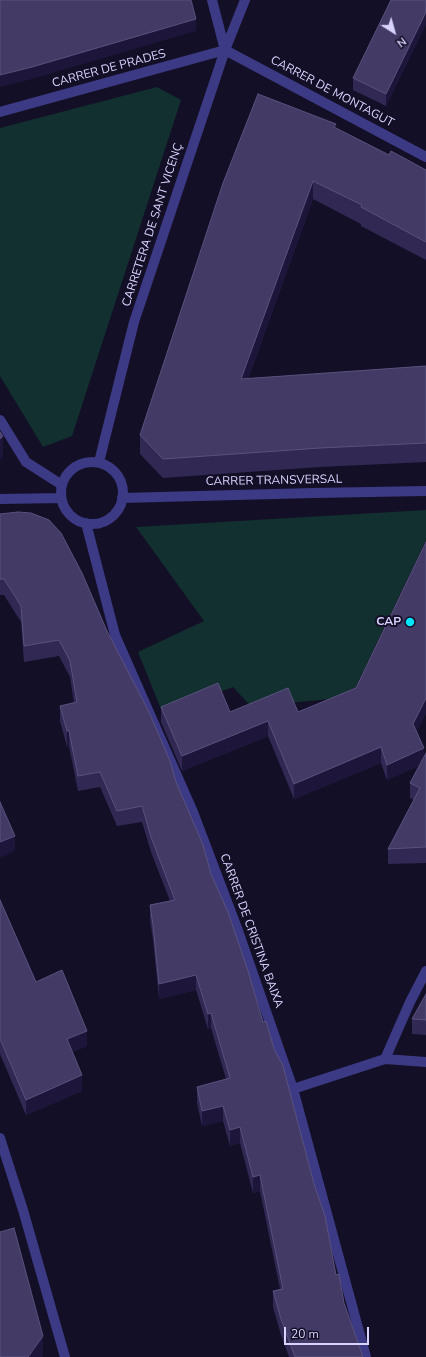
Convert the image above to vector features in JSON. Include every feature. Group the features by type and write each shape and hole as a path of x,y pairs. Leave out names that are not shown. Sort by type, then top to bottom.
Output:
{"street":[{"path":"212,0 225,50"},
{"name":"CARRETERA DE SANT VICENÇ","path":"99,462 134,322 225,50 245,0"},
{"name":"CARRER DE PRADES","path":"0,112 225,50"},
{"name":"CARRER DE MONTAGUT","path":"225,50 426,157"},
{"path":"0,420 26,462 62,485"},
{"path":"87,462 99,462 108,466 118,476 123,494 118,508 112,516 99,522 86,523 69,514 61,498 62,485 67,474 76,466 87,462"},
{"name":"CARRER TRANSVERSAL","path":"122,498 426,491"},
{"path":"0,499 61,498"},
{"name":"CARRER DE CRISTINA BAIXA","path":"86,523 115,635 193,812 237,928 293,1089 366,1357"},
{"path":"386,1059 410,1002 426,971"},
{"path":"293,1089 386,1059 426,1062"},
{"path":"0,1138 65,1357"}],"green space":[{"path":"157,87 181,100 72,436 43,447 0,376 0,128"},
{"path":"426,510 426,540 351,697 288,703 259,715 233,687 163,714 138,652 204,621 136,527"}],"building":[{"path":"0,0 191,0 196,19 0,75"},
{"path":"391,0 424,0 426,1 426,12 386,94 353,78"},
{"path":"258,94 336,124 334,127 389,155 391,151 426,170 426,242 361,207 362,205 313,181 241,379 426,366 426,443 320,448 163,459 140,435 223,183"},
{"path":"0,432 3,436 0,439"},
{"path":"18,512 31,513 49,520 61,533 82,573 107,631 149,712 170,761 176,782 203,845 211,874 228,912 263,1022 266,1021 274,1049 283,1066 314,1184 325,1216 336,1275 339,1274 344,1303 363,1357 295,1357 281,1319 273,1291 283,1289 260,1175 253,1177 240,1127 230,1130 223,1106 202,1111 197,1087 230,1078 211,1013 208,1014 196,975 159,984 150,905 175,900 151,837 142,806 117,811 100,772 78,776 69,731 67,731 60,706 77,702 70,661 59,640 24,646 21,606 4,579 0,579 0,514"},
{"path":"426,542 426,698 413,724 424,748 387,765 381,747 294,784 268,721 182,756 161,707 218,683 230,712 288,688 298,712 356,688"},
{"path":"426,753 426,847 388,849 420,788 410,783"},
{"path":"0,802 15,836 0,842"},
{"path":"0,900 36,982 62,970 87,1031 67,1039 82,1075 26,1100 0,1039"},
{"path":"426,994 426,1020 412,1019"},
{"path":"14,1228 43,1336 28,1357 0,1357 0,1232"}],"place":[{"name":"CAP","path":"410,622"}]}
